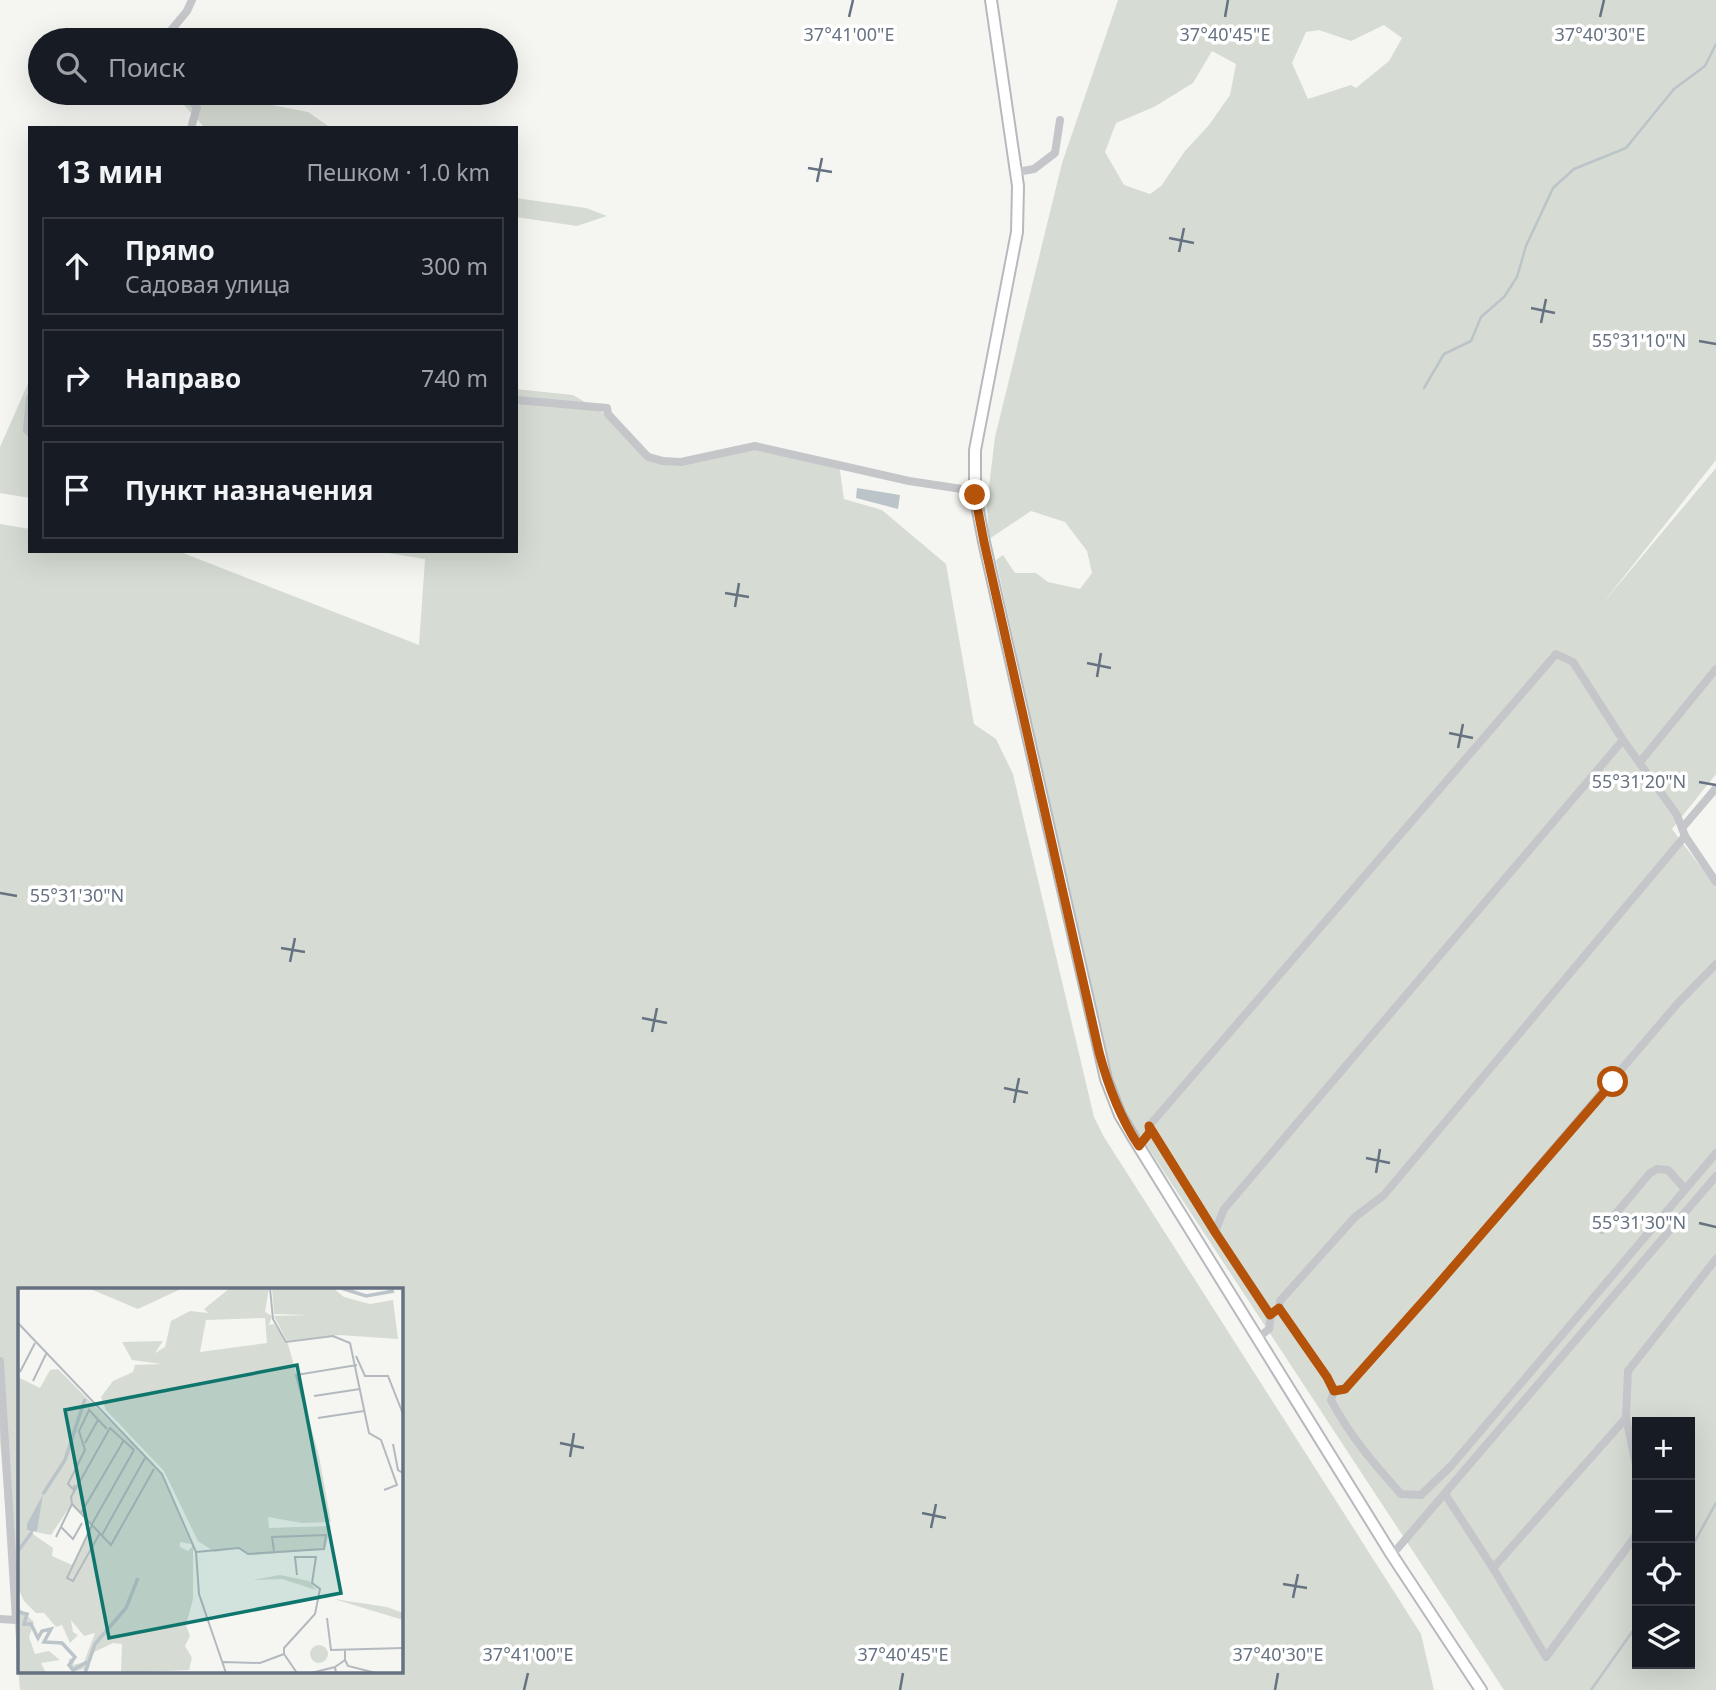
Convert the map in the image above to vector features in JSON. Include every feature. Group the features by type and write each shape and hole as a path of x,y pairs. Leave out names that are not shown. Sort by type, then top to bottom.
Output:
{"main road":[{"path":"991,0 1017,172 1017,232 1001,323 979,422 975,450 975,491 984,542 1099,1052 1120,1115 1392,1555 1481,1690"}],"street":[{"path":"173,28 187,11 191,0"},
{"path":"192,126 197,107 195,105"},
{"path":"1017,172 1034,169 1055,153 1060,120"},
{"path":"518,400 607,408 608,414 648,457 662,461 681,462 755,446 860,471 975,491"},
{"path":"1149,1126 1556,654 1573,662 1716,882"},
{"path":"1640,762 1716,669"},
{"path":"1215,1232 1224,1209 1623,740"},
{"path":"1716,788 1684,831 1384,1195 1355,1217 1280,1301 1279,1308 1327,1377 1334,1391 1331,1400 1339,1415 1373,1463 1401,1494 1421,1495 1451,1466 1716,1153"},
{"path":"1334,1391 1345,1389 1678,1003 1716,964"},
{"path":"1139,1146 1150,1132 1149,1126"},
{"path":"1149,1126 1270,1315 1269,1329 1259,1337"},
{"path":"1602,1230 1657,1169 1668,1170 1685,1189"},
{"path":"1392,1555 1716,1176"},
{"path":"1632,1446 1626,1418 1628,1371 1716,1259"},
{"path":"1270,1315 1279,1308"},
{"path":"0,1361 16,1620 0,1619"},
{"path":"1493,1568 1626,1418"},
{"path":"1445,1494 1546,1657 1632,1541"}],"shaded area":[{"path":"1118,0 1716,0 1716,460 1603,603 1716,468 1716,774 1672,829 1716,887 1716,1690 1504,1690 1120,1105 1108,1070 996,560 1003,555 1015,573 1036,573 1048,582 1080,589 1092,573 1087,551 1065,522 1031,511 989,539 987,503 995,437 1062,163","holes":["1384,25 1402,38 1389,61 1356,88 1351,85 1308,99 1292,63 1306,32 1319,30 1351,41","1212,51 1236,64 1230,95 1161,186 1150,194 1124,185 1105,152 1116,123 1154,107 1193,83"]},
{"path":"184,105 272,105 308,112 328,126 203,126"},
{"path":"518,198 586,208 607,216 577,226 518,217"},
{"path":"28,384 28,498 0,493 0,447"},
{"path":"518,389 573,395 607,415 642,451 683,462 754,449 839,464 844,499 882,510 946,564 974,724 996,739 1013,774 1094,1117 1104,1137 1421,1634 1434,1690 20,1690 19,1672 402,1672 402,1288 18,1288 18,1665 0,1441 0,524 28,529 28,553 183,553 419,645 425,559 388,553 518,553"},
{"path":"857,488 900,495 898,509 856,498"}],"waterway":[{"path":"1424,388 1444,354 1471,341 1481,317 1504,297 1517,277 1526,246 1553,188 1574,169 1626,148 1674,89 1705,66 1716,44"},
{"path":"1694,1543 1716,1503"},
{"path":"1591,1690 1632,1632"}],"route":[{"path":"975,495 1099,1052 1120,1115 1139,1146 1150,1132 1149,1126 1270,1315 1279,1308 1334,1391 1345,1389 1613,1082"}]}
